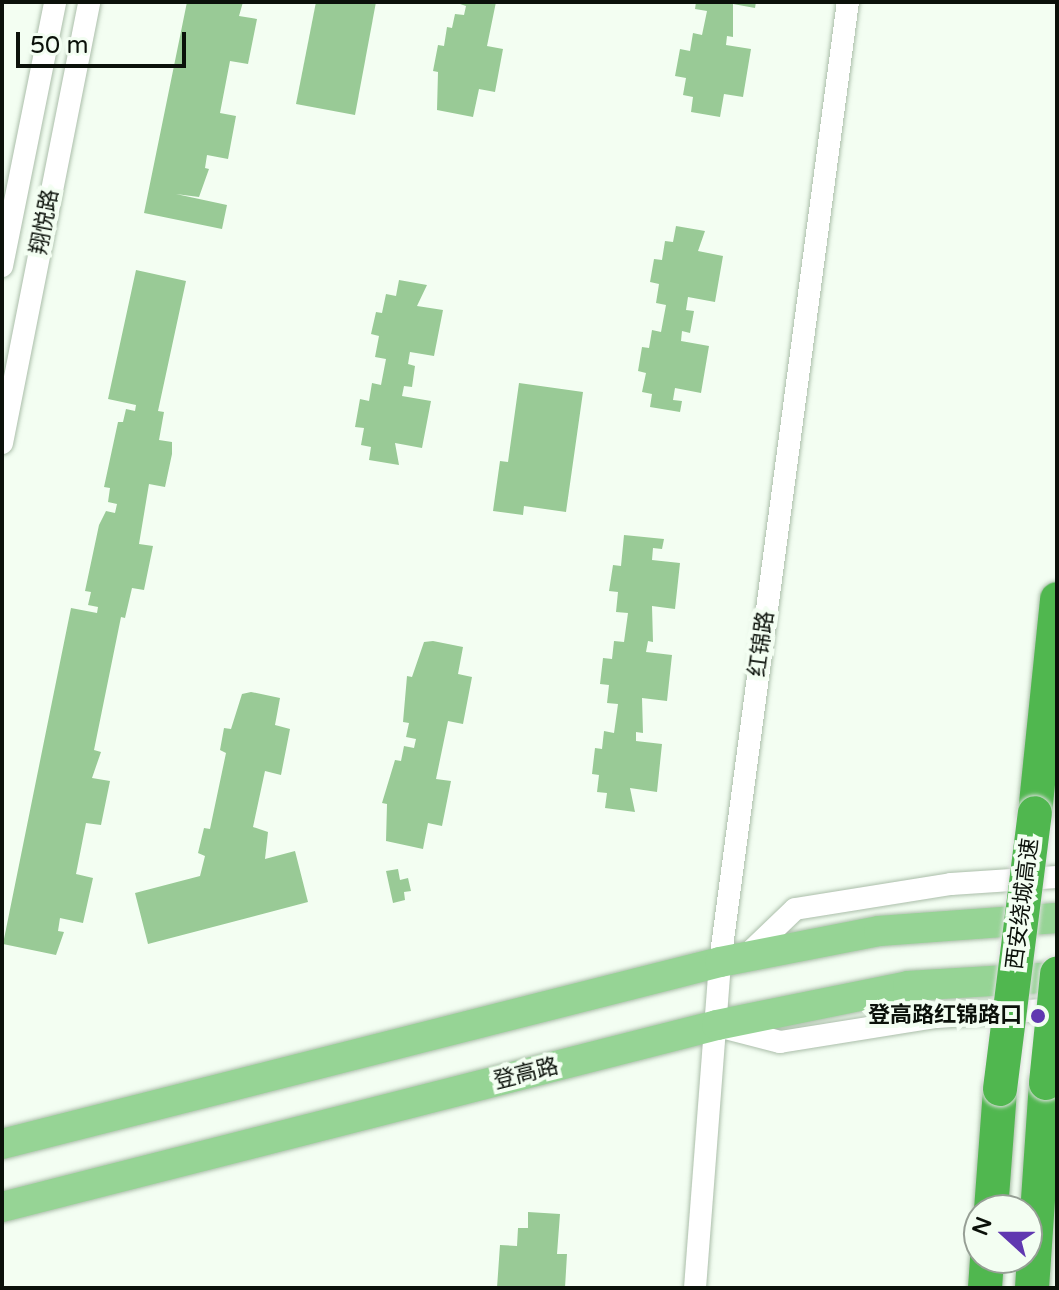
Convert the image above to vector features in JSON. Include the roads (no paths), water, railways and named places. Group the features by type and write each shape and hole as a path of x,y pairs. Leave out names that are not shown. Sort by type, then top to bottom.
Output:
{"highway":[{"name":"西安绕城高速","path":"992,1194 1000,1089 1035,813 1057,599"},
{"name":"西安绕城高速","path":"1032,1288 1057,975"}],"main road":[{"path":"2,1144 733,959 879,931 1057,918"},
{"name":"登高路","path":"2,1207 717,1025 908,986 1057,975"}],"street":[{"name":"翔悦路","path":"2,266 55,2"},
{"name":"翔悦路","path":"2,443 89,2"},
{"name":"红锦路","path":"695,1288 717,1025 733,959 848,2"},
{"path":"733,959 795,909 951,884 1057,877"},
{"path":"717,1025 780,1042 936,1017 1057,1009"}],"place":[{"name":"登高路红锦路口","path":"1038,1016"}]}
